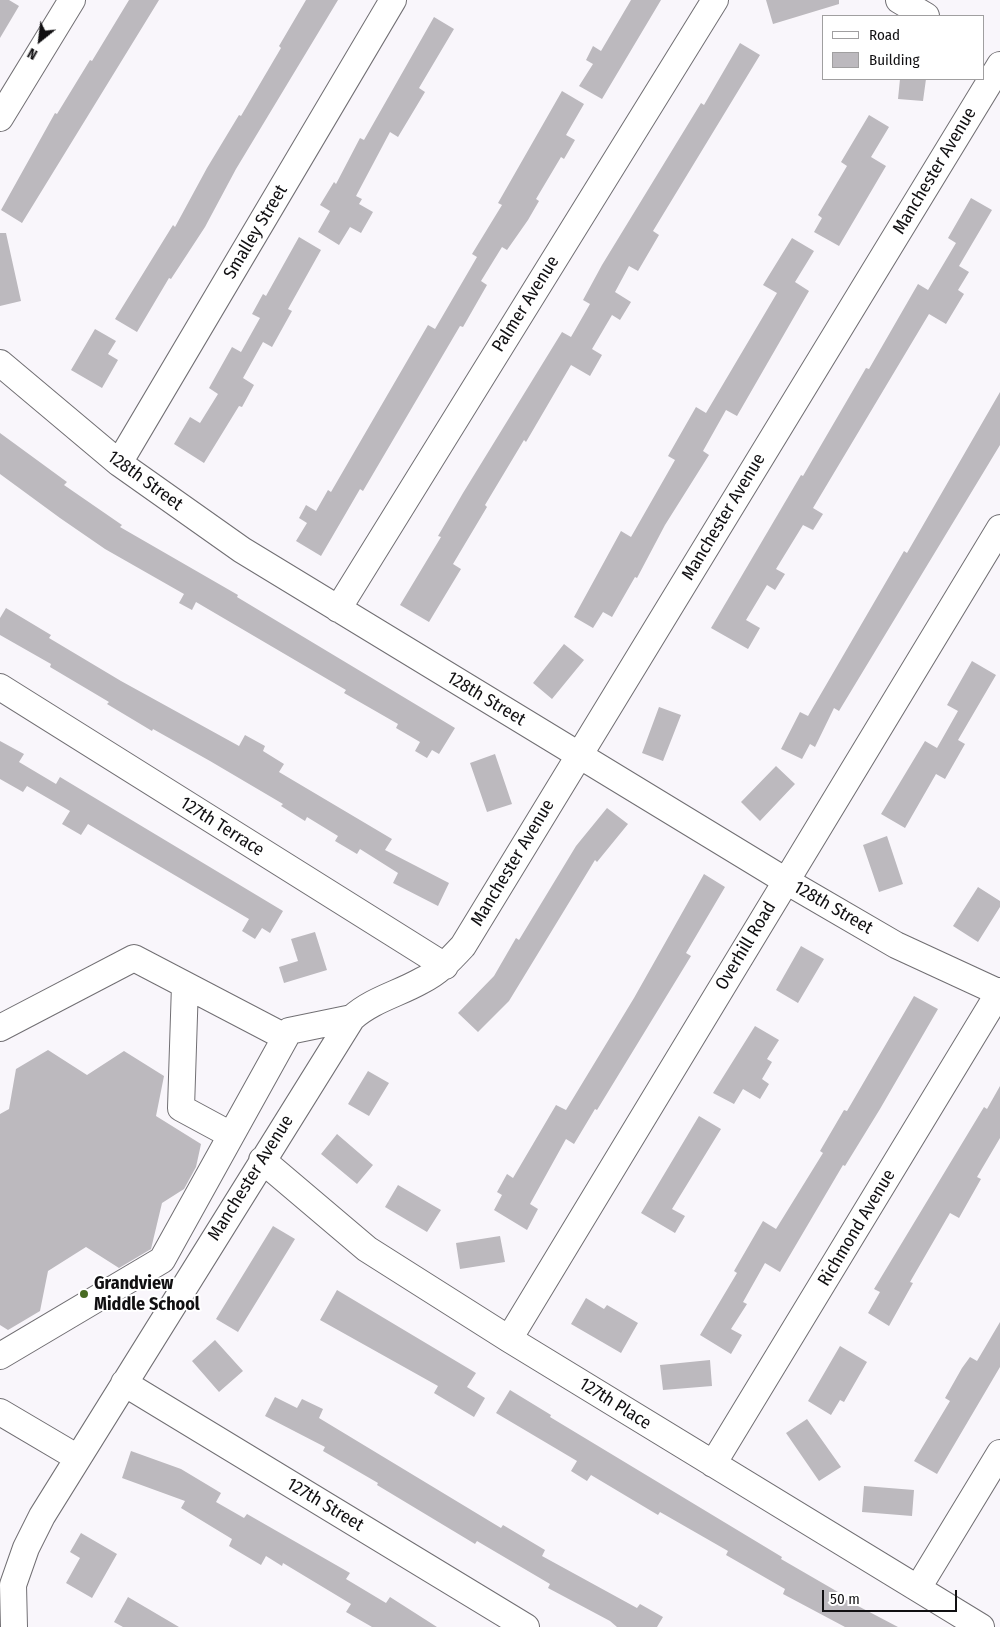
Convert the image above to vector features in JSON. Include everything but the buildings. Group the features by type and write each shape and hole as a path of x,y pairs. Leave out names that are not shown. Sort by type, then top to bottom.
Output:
{"street":[{"path":"0,118 72,0"},
{"name":"Smalley Street","path":"118,463 393,0"},
{"name":"Palmer Avenue","path":"338,609 715,0"},
{"path":"899,0 924,15"},
{"path":"985,53 1000,63"},
{"name":"Manchester Avenue","path":"14,1627 13,1585 26,1548 42,1516 262,1160 352,1018 366,1006 422,981 445,966 463,946 1000,63"},
{"name":"128th Street","path":"0,363 118,463 242,550 786,881 896,945 1000,992"},
{"name":"Overhill Road","path":"509,1339 786,881 997,539"},
{"name":"127th Terrace","path":"0,687 445,966"},
{"path":"0,1028 134,958 285,1037"},
{"path":"185,985 181,1108 231,1135"},
{"name":"Richmond Avenue","path":"713,1464 1000,992"},
{"path":"0,1356 162,1260 289,1031 352,1018"},
{"name":"127th Place","path":"262,1160 367,1249 509,1339 981,1627"},
{"name":"127th Street","path":"124,1383 526,1627"},
{"path":"0,1412 78,1458"},
{"path":"918,1588 1000,1453"}],"place":[{"name":"Grandview Middle School","path":"84,1294"}]}
